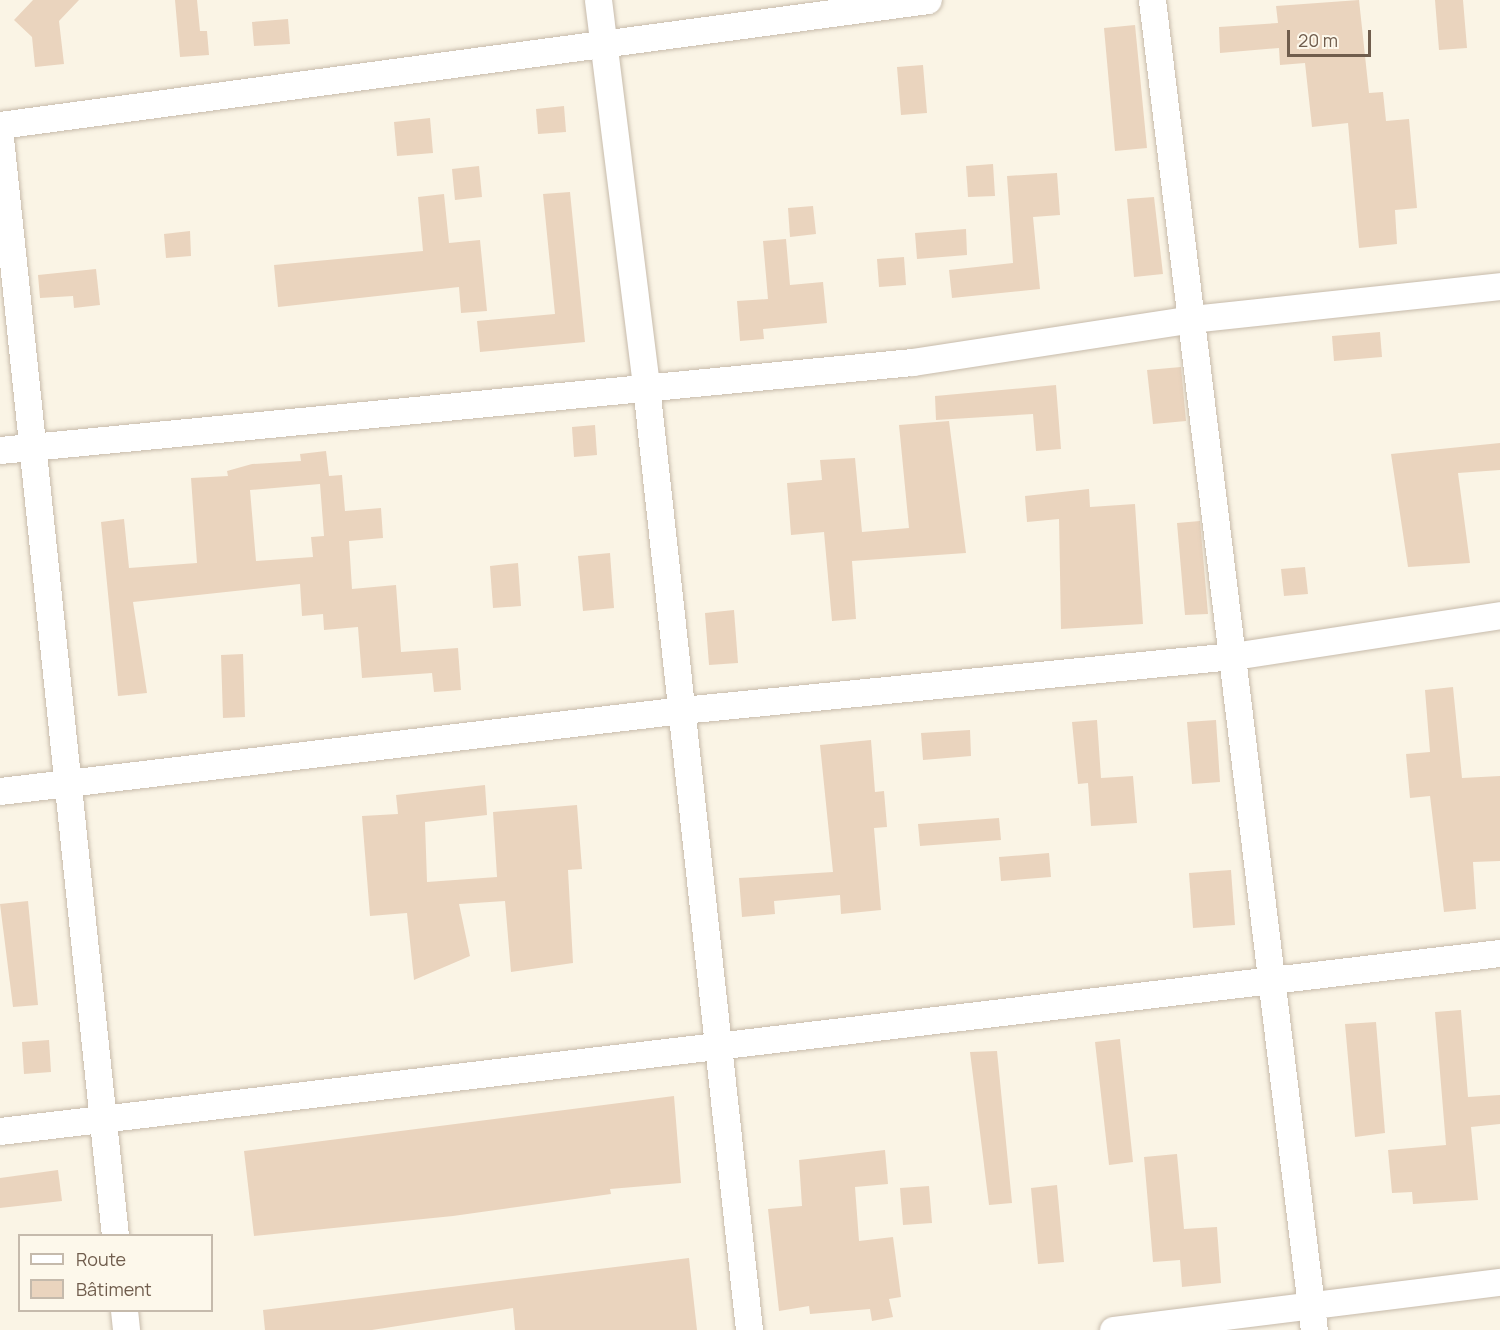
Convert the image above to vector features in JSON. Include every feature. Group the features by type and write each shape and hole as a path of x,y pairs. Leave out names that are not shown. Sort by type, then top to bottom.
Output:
{"street":[{"path":"598,0 646,386 749,1330"},
{"path":"0,125 928,0"},
{"path":"1152,0 1314,1330"},
{"path":"0,138 115,1234"},
{"path":"0,450 912,362 1192,319 1500,286"},
{"path":"0,791 682,711 1233,656 1500,615"},
{"path":"0,1131 1500,952"},
{"path":"1113,1330 1311,1303 1500,1282"},
{"path":"124,1312 126,1330"}],"building":[{"path":"33,0 79,0 59,21 64,64 35,67 32,37 14,20"},
{"path":"175,0 197,0 200,31 207,31 209,55 180,57"},
{"path":"1359,0 1369,93 1383,92 1386,121 1409,119 1417,208 1395,210 1397,244 1359,248 1348,123 1312,127 1305,63 1280,65 1279,48 1220,53 1219,27 1278,23 1276,6"},
{"path":"1435,0 1463,0 1467,48 1439,50"},
{"path":"288,19 290,44 254,46 252,22"},
{"path":"1135,25 1147,148 1115,151 1104,28"},
{"path":"923,65 927,113 901,115 897,67"},
{"path":"564,106 566,132 538,134 536,109"},
{"path":"430,118 433,153 397,156 394,122"},
{"path":"993,164 995,196 968,197 966,166"},
{"path":"479,166 482,197 455,200 452,169"},
{"path":"1057,173 1060,215 1033,217 1040,289 952,298 949,270 1013,263 1007,176"},
{"path":"570,192 585,342 480,352 477,321 555,314 543,194"},
{"path":"444,194 449,243 480,240 487,311 461,313 459,287 278,307 274,265 423,251 418,197"},
{"path":"1154,197 1163,274 1134,277 1127,199"},
{"path":"813,206 816,234 790,237 788,208"},
{"path":"966,229 967,255 917,259 915,233"},
{"path":"190,231 191,256 166,258 164,234"},
{"path":"786,239 790,285 823,282 827,323 763,329 764,339 740,341 737,301 768,299 763,241"},
{"path":"904,257 906,285 879,287 877,259"},
{"path":"96,269 100,305 74,308 73,296 40,298 38,275"},
{"path":"1380,332 1382,357 1334,361 1332,336"},
{"path":"1181,367 1186,421 1153,424 1147,370"},
{"path":"1056,385 1061,449 1036,451 1033,414 936,420 935,396"},
{"path":"949,421 966,553 852,561 856,619 832,621 824,532 791,535 787,483 822,480 820,460 855,458 862,532 909,528 899,425"},
{"path":"595,425 597,455 574,457 572,427"},
{"path":"1500,443 1500,470 1458,473 1470,563 1408,567 1391,454"},
{"path":"326,451 329,476 342,475 345,511 381,508 383,538 349,541 352,589 396,585 401,652 458,648 461,690 434,692 432,673 362,678 358,627 324,630 323,614 302,616 300,584 133,602 147,693 118,696 101,522 124,519 129,568 197,563 191,478 228,476 227,471 252,464 301,461 300,454","holes":["320,484 324,536 311,537 313,557 256,561 250,490"]},
{"path":"1089,489 1090,507 1135,504 1143,624 1061,629 1059,519 1027,522 1025,496"},
{"path":"1200,521 1208,614 1185,615 1177,523"},
{"path":"610,553 614,608 583,611 578,556"},
{"path":"518,563 521,606 493,608 490,566"},
{"path":"1305,567 1308,594 1284,596 1281,569"},
{"path":"734,610 738,663 709,665 705,613"},
{"path":"243,654 245,717 223,718 221,655"},
{"path":"1453,687 1462,778 1500,776 1500,861 1473,862 1476,909 1444,912 1430,796 1410,798 1406,754 1430,752 1425,690"},
{"path":"1097,720 1101,778 1133,776 1137,823 1091,826 1088,783 1078,784 1072,722"},
{"path":"1216,720 1220,782 1192,784 1187,722"},
{"path":"970,730 971,756 923,760 921,733"},
{"path":"871,740 875,792 884,791 887,827 874,828 881,910 841,914 840,895 774,901 775,914 742,917 739,878 833,872 820,745"},
{"path":"485,785 487,815 425,822 427,882 497,877 493,812 577,805 582,869 568,870 573,963 511,972 505,901 459,904 470,956 414,980 407,913 370,916 362,816 398,814 396,795"},
{"path":"999,818 1001,840 920,846 918,824"},
{"path":"1049,853 1051,877 1001,881 999,857"},
{"path":"1231,870 1235,925 1193,928 1189,873"},
{"path":"28,901 38,1005 13,1007 0,904"},
{"path":"1461,1010 1468,1097 1500,1095 1500,1124 1471,1127 1478,1200 1413,1204 1412,1192 1392,1193 1388,1150 1446,1145 1435,1012"},
{"path":"1376,1022 1385,1133 1355,1137 1345,1024"},
{"path":"1120,1039 1133,1162 1109,1165 1095,1042"},
{"path":"49,1040 51,1072 24,1074 22,1042"},
{"path":"997,1051 1012,1203 989,1205 970,1052"},
{"path":"674,1096 681,1183 610,1189 611,1194 453,1216 254,1236 244,1151"},
{"path":"885,1150 888,1184 855,1187 859,1241 893,1237 901,1297 889,1299 893,1317 872,1321 870,1309 810,1314 809,1306 779,1311 768,1209 802,1206 799,1160"},
{"path":"1177,1154 1184,1229 1217,1227 1221,1283 1182,1287 1180,1260 1153,1262 1144,1157"},
{"path":"58,1170 62,1201 0,1208 0,1178"},
{"path":"1057,1185 1064,1262 1038,1264 1031,1188"},
{"path":"929,1186 932,1223 903,1225 900,1188"},
{"path":"689,1258 697,1330 515,1330 513,1308 372,1330 265,1330 263,1310"}]}
